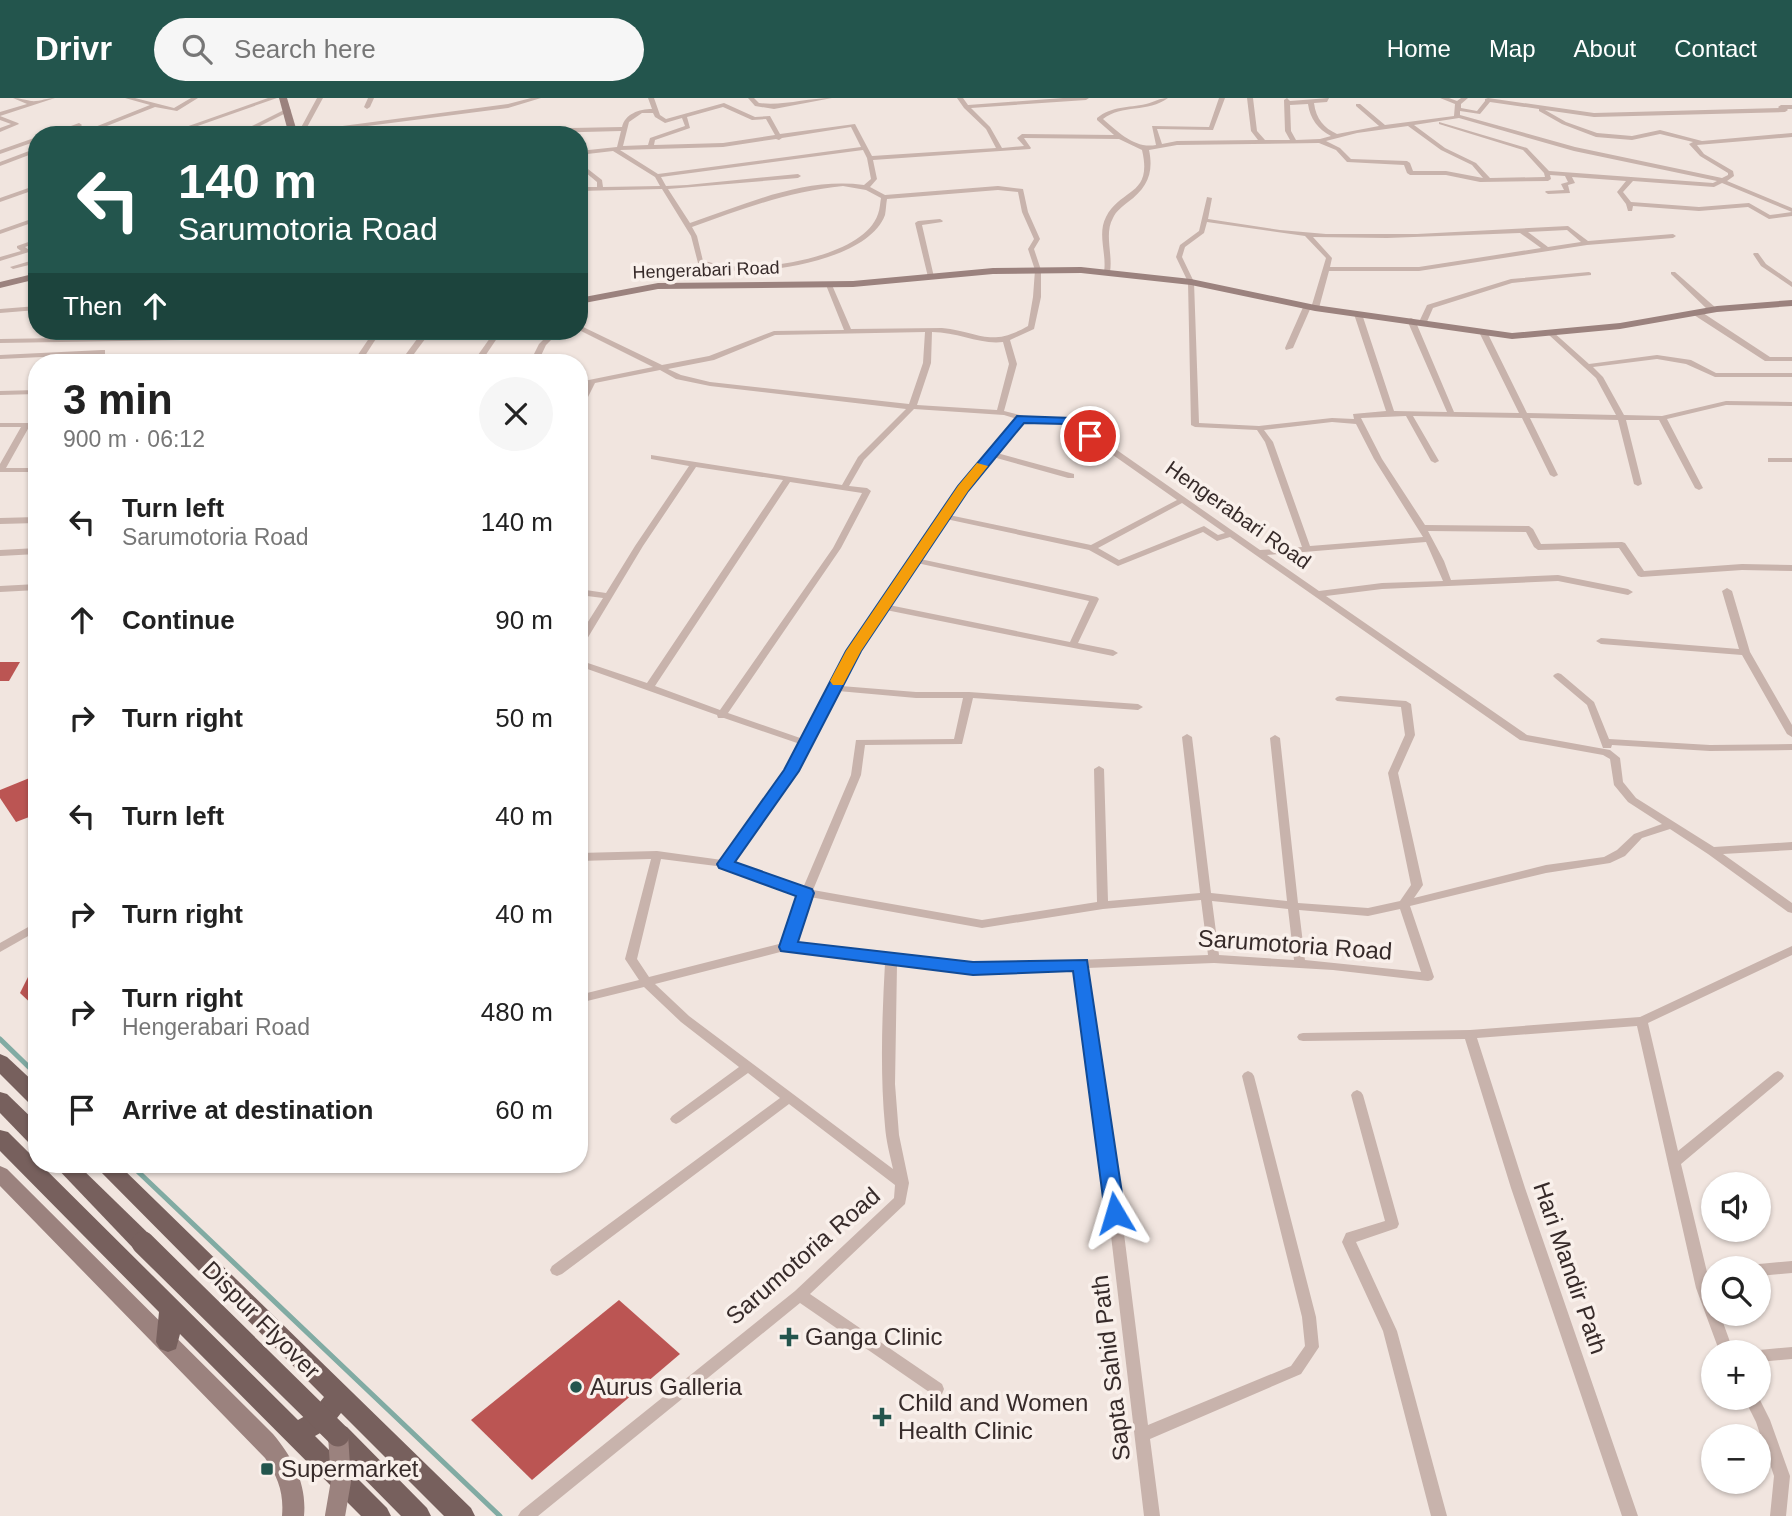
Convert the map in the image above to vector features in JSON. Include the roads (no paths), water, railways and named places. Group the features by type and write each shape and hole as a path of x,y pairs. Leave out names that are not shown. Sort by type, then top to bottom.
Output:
{"main road":[{"path":"283,98 295,126"},
{"name":"Hengerabari Road","path":"588,299 659,286 829,285 1038,270 1107,272 1191,282 1311,307 1423,321 1483,334 1513,336 1620,326 1713,310 1792,303"},
{"path":"0,285 28,278"},
{"path":"0,1062 28,1089"},
{"path":"0,1100 28,1128"},
{"path":"0,1138 28,1166"},
{"path":"35,1173 379,1516"},
{"name":"Dispur Flyover","path":"73,1173 418,1516"},
{"path":"113,1173 462,1516"},
{"path":"0,1174 284,1462 291,1482 293,1516"},
{"path":"168,1342 170,1310"},
{"path":"293,1432 307,1430 319,1423 330,1411 338,1393"},
{"path":"335,1516 341,1481 338,1435"}],"street":[{"path":"16,98 34,104"},
{"path":"0,116 52,98"},
{"path":"128,98 175,110 195,98"},
{"path":"192,126 274,98"},
{"path":"304,126 320,98"},
{"path":"367,107 372,98"},
{"path":"355,126 508,106 538,98"},
{"path":"651,98 655,111 665,121 724,105 754,119 768,117 779,138"},
{"path":"751,98 757,105 774,107 829,98"},
{"path":"960,98 988,128 1000,150"},
{"path":"966,107 1086,98"},
{"path":"1165,98 1157,104 1107,111 1099,119 1120,137 1145,149 1159,145 1320,141 1384,127 1438,122 1525,149 1547,173 1548,179 1488,180 1466,179 1446,173 1410,173 1407,163 1349,161 1339,149 1320,141"},
{"path":"1159,145 1154,129 1157,126 1211,129 1222,98"},
{"path":"1250,98 1254,131 1264,143"},
{"path":"1293,142 1288,131 1288,101 1325,101 1326,98"},
{"path":"1443,98 1458,109 1543,141 1723,181 1792,212"},
{"path":"1438,122 1458,109 1465,98"},
{"path":"1458,109 1478,113 1489,99 1594,115 1647,115 1694,110 1785,110 1781,107 1792,107"},
{"path":"1311,102 1317,121 1326,132 1336,136"},
{"path":"1358,105 1384,127"},
{"path":"101,126 153,106"},
{"path":"1539,108 1564,123 1596,135 1632,138 1660,132 1702,143"},
{"path":"255,126 288,110"},
{"path":"459,111 465,126"},
{"path":"617,148 626,121 641,111 655,111"},
{"path":"0,116 16,124 0,130"},
{"path":"651,146 652,139 688,127 684,117"},
{"path":"588,152 651,146 723,145 853,125 870,158 874,179 865,188"},
{"path":"1411,125 1443,149 1474,164 1488,180"},
{"path":"588,131 625,128"},
{"path":"1547,173 1714,185 1731,176 1731,172 1691,145 1792,135"},
{"path":"870,158 1028,148 1022,136 1120,137"},
{"path":"1525,149 1543,141"},
{"path":"0,152 28,142"},
{"path":"617,148 657,176 694,236 699,262 722,268 780,267 814,260 849,246 876,227 886,211 884,197"},
{"path":"657,176 864,148"},
{"path":"1107,272 1110,259 1106,226 1112,215 1143,188 1149,175 1145,149"},
{"path":"0,164 28,153"},
{"path":"588,171 600,181 600,189"},
{"path":"1548,192 1568,192 1564,184 1572,183 1567,174"},
{"path":"588,189 665,188 798,176"},
{"path":"1632,178 1620,191 1630,207 1699,209 1749,205 1769,217 1792,212"},
{"path":"588,383 711,358 774,333 848,330 960,331 981,341 1006,340 1031,327 1037,297 1038,270 1031,249 1037,239 1025,212 1021,190 998,188 884,197 865,188 818,186 795,189 688,226"},
{"path":"0,200 28,190"},
{"path":"1209,198 1202,232 1182,246 1179,257 1191,282 1195,425 1259,428 1332,420 1359,422"},
{"path":"931,277 918,223 940,220"},
{"path":"1204,220 1306,234 1369,236 1568,228 1587,243"},
{"path":"0,232 28,222"},
{"path":"1522,231 1546,249"},
{"path":"1289,348 1328,269 1329,258 1306,234"},
{"path":"1328,269 1419,269 1587,243 1673,236"},
{"path":"0,259 27,251 19,247 28,244"},
{"path":"1756,254 1763,265 1792,285"},
{"path":"13,267 28,263"},
{"path":"1673,273 1713,310"},
{"path":"1423,321 1430,307 1511,281 1589,274"},
{"path":"829,285 848,330"},
{"path":"0,311 28,309"},
{"path":"1697,313 1768,359 1792,359"},
{"path":"1358,314 1391,413"},
{"path":"1411,320 1451,414"},
{"path":"844,488 861,459 912,407 927,363 929,330"},
{"name":"Hengerabari Road","path":"588,331 679,377 720,385 912,407 1000,412 1021,419 1068,421 1228,535 1318,594 1524,738 1606,747 1792,747"},
{"path":"1552,332 1599,377 1621,416 1638,484"},
{"path":"1483,334 1554,475"},
{"path":"0,341 110,340"},
{"path":"61,354 102,352 110,340"},
{"path":"1000,412 1013,363 1006,340"},
{"path":"0,357 28,356"},
{"path":"1587,366 1657,357 1688,362 1716,375 1792,375"},
{"path":"588,390 592,382"},
{"path":"0,393 28,392"},
{"path":"1448,583 1421,528 1366,441 1356,416 1408,413 1662,418 1726,403 1792,404"},
{"path":"1408,413 1435,461"},
{"path":"1662,418 1699,488"},
{"path":"725,864 791,771 854,651 914,560 991,454 1021,419"},
{"path":"0,425 26,425 2,471 28,470"},
{"path":"1259,428 1269,442 1307,549"},
{"path":"991,454 1071,476"},
{"path":"654,457 867,491 836,548 721,716"},
{"path":"1770,460 1792,460"},
{"path":"588,629 694,464"},
{"path":"649,687 788,479"},
{"path":"1092,548 1182,500"},
{"path":"944,516 1092,548 1118,564 1204,529 1217,538 1228,535"},
{"path":"0,521 28,520"},
{"path":"1421,528 1529,529 1538,547 1622,545 1642,575 1742,567 1792,568"},
{"path":"1258,553 1427,539"},
{"path":"0,553 28,551"},
{"path":"914,560 1094,599 1073,645"},
{"path":"1318,594 1382,586 1558,578 1628,592"},
{"path":"0,589 28,587"},
{"path":"1727,591 1745,652 1792,734"},
{"path":"588,593 608,596"},
{"path":"883,607 1113,653"},
{"path":"1601,640 1745,652"},
{"path":"588,666 721,716 806,743"},
{"path":"1558,676 1591,704 1606,747 1615,758 1618,783 1632,800 1712,851 1792,909"},
{"path":"834,688 1138,707"},
{"path":"788,947 806,893 856,775 860,742 958,741 969,695"},
{"path":"1340,699 1406,704 1410,735 1394,773 1417,885 1404,904"},
{"path":"1187,737 1214,959"},
{"path":"1275,738 1300,964"},
{"path":"1099,769 1103,905"},
{"path":"588,857 657,855 725,864 806,893 982,924 1103,905 1206,896 1368,912 1546,869 1606,860 1621,853 1639,836 1671,825"},
{"path":"1712,851 1792,846"},
{"path":"657,855 631,959 647,983 746,1068 902,1183"},
{"name":"Sarumotoria Road","path":"526,1516 800,1295 900,1200 902,1183 891,1131 886,1059 891,960 973,968 1214,959 1300,964 1428,977 1404,904"},
{"path":"0,948 28,931"},
{"path":"588,997 788,947 891,960"},
{"path":"1303,1037 1470,1034 1642,1021 1792,950"},
{"name":"Sapta Sahid Path","path":"1081,965 1098,1074 1152,1516"},
{"path":"1642,1021 1674,1162 1701,1256"},
{"name":"Hari Mandir Path","path":"1470,1034 1518,1188 1630,1516"},
{"path":"676,1119 746,1068"},
{"path":"1142,1435 1296,1370 1312,1347 1309,1317 1248,1076"},
{"path":"1674,1162 1779,1076"},
{"path":"1357,1095 1392,1224 1351,1237 1349,1242 1390,1331 1439,1516"},
{"path":"557,1270 787,1098"},
{"path":"1771,1269 1792,1267"},
{"path":"800,1295 937,1389"},
{"path":"1771,1355 1792,1353"},
{"path":"1758,1410 1787,1476 1778,1516"}],"waterway":[{"path":"0,1039 28,1066"},
{"path":"139,1173 500,1516"}],"place":[{"name":"Ganga Clinic","path":"789,1337"},
{"name":"Aurus Galleria","path":"576,1387"},
{"name":"Child and Women Health Clinic","path":"882,1417"},
{"name":"Supermarket","path":"267,1469"}]}
